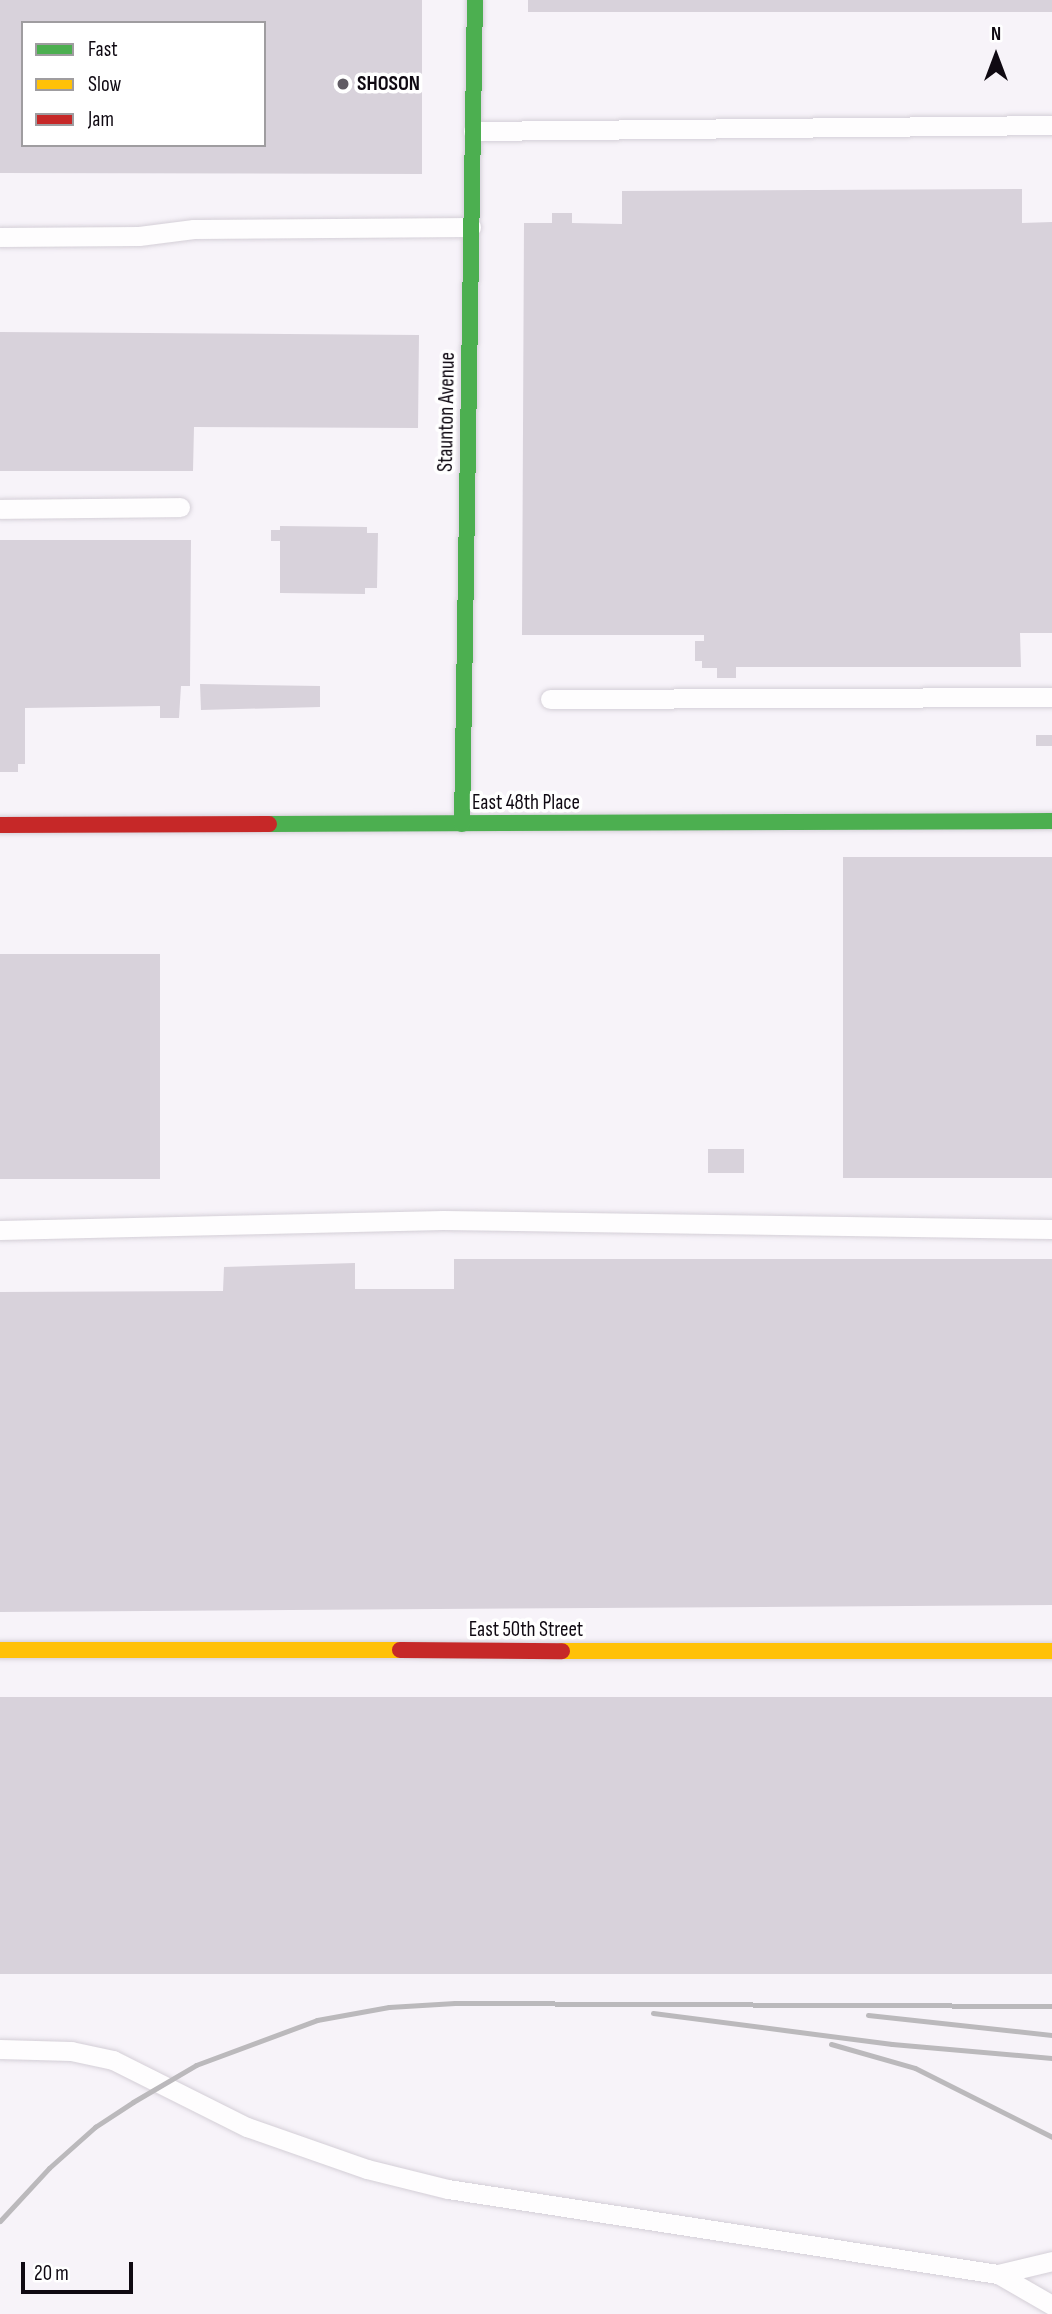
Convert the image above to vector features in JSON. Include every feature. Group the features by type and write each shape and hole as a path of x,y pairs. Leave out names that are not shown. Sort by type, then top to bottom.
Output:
{"street":[{"name":"Staunton Avenue","path":"461,824 475,0"},
{"name":"East 48th Place","path":"0,825 1052,821"},
{"name":"East 50th Street","path":"0,1650 1052,1651"}],"lane":[{"path":"473,131 1052,125"},
{"path":"0,237 139,236 194,229 471,227"},
{"path":"0,509 180,508"},
{"path":"550,699 1052,697"},
{"path":"0,1230 443,1220 1052,1229"},
{"path":"0,2049 71,2051 113,2060 258,2131 366,2169 448,2189 998,2274 1052,2305"},
{"path":"998,2274 1052,2261"}],"building":[{"name":"SHOSON","path":"0,0 422,0 422,174 0,173"},
{"path":"528,0 1052,0 1052,12 528,12"},
{"path":"1022,189 1022,223 1052,222 1052,633 1020,633 1021,667 736,667 736,678 717,678 717,668 702,668 702,661 695,661 695,641 704,641 704,635 522,635 524,223 552,223 552,213 572,213 572,223 622,224 622,191"},
{"path":"0,332 419,335 418,428 194,427 193,471 0,471"},
{"path":"280,526 367,527 367,533 378,533 377,588 365,588 365,594 280,593 280,541 271,541 271,530 280,530"},
{"path":"0,540 191,540 190,686 181,686 179,718 160,718 160,706 25,708 25,764 18,764 18,772 0,772"},
{"path":"200,684 320,686 320,707 201,710"},
{"path":"1036,735 1052,735 1052,746 1036,746"},
{"path":"843,857 1052,857 1052,1178 843,1178"},
{"path":"0,954 160,954 160,1179 0,1179"},
{"path":"708,1149 744,1149 744,1173 708,1173"},
{"path":"454,1259 1052,1259 1052,1605 0,1612 0,1292 223,1291 224,1267 355,1263 355,1289 454,1289"},
{"path":"0,1697 1052,1697 1052,1974 0,1974"}],"railway":[{"path":"0,2221 49,2168 95,2127 133,2102 196,2065 317,2020 389,2007 455,2003 1052,2006"},
{"path":"653,2013 892,2044 1052,2058"},
{"path":"868,2015 1052,2035"},
{"path":"831,2044 915,2068 1052,2137"}],"traffic: fast":[{"path":"462,824 475,0"},
{"path":"269,824 1052,821"}],"traffic: slow":[{"path":"0,1650 400,1650"},
{"path":"562,1651 1052,1651"}],"traffic: jam":[{"path":"0,825 269,824"},
{"path":"400,1650 562,1651"}],"place":[{"name":"SHOSON","path":"343,84"}]}
